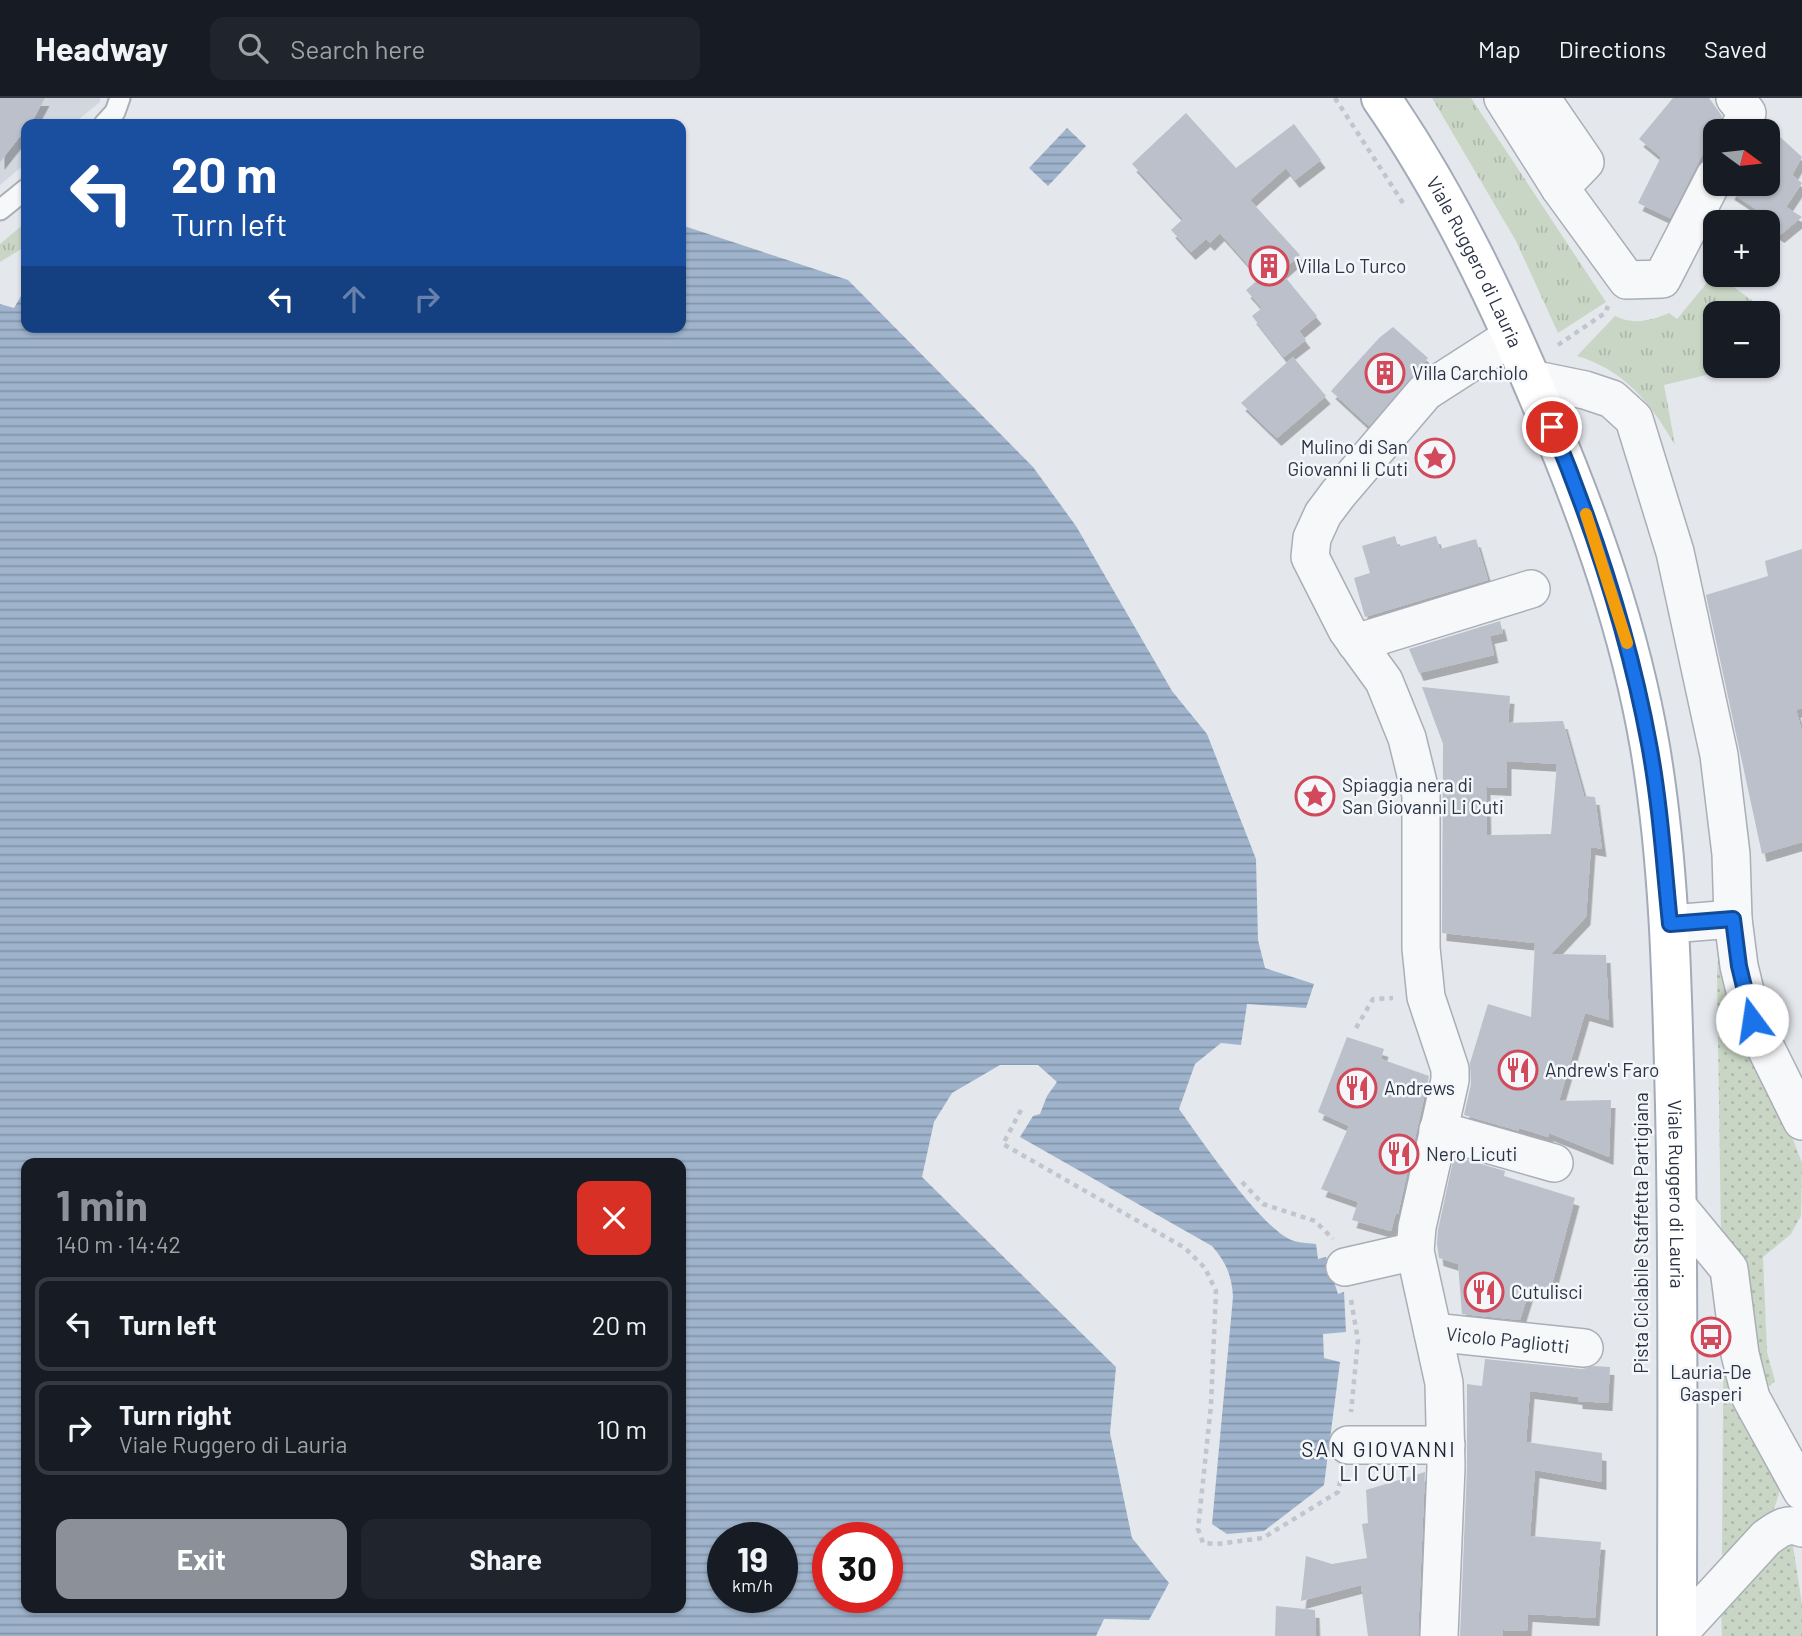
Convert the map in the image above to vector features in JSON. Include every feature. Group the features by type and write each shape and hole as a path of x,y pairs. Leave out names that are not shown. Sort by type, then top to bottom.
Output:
{"main road":[{"name":"Viale Ruggero di Lauria","path":"1381,98 1429,174 1466,240 1531,379 1594,534 1627,643 1650,746 1662,837 1674,996 1677,1635"}],"street":[{"path":"1503,98 1560,188 1627,280 1662,279 1705,196"},
{"path":"1541,98 1584,162 1560,188"},
{"path":"1439,1636 1446,1445 1444,1383 1415,1251 1417,1227 1450,1080 1450,1069 1426,997 1421,948 1421,795 1408,738 1384,681 1356,643 1310,557 1312,538 1323,514 1425,392 1511,336"},
{"path":"1531,379 1585,390 1612,399 1634,419 1675,552 1719,755 1731,854 1733,919 1739,966 1752,1020 1802,1121"},
{"path":"1356,643 1531,589"},
{"path":"1670,924 1733,919"},
{"path":"1438,1130 1555,1163"},
{"path":"1677,1206 1729,1269 1740,1354 1751,1398 1802,1491"},
{"path":"1345,1267 1415,1251"},
{"name":"Vicolo Pagliotti","path":"1433,1332 1584,1348"},
{"path":"1348,1445 1446,1445"},
{"path":"1677,1635 1766,1538 1781,1527 1790,1525 1802,1528"}],"lane":[{"path":"109,119 115,112 120,98"},
{"path":"0,210 21,193"}],"path":[{"path":"1335,98 1404,204"},
{"path":"1558,345 1605,313 1610,302"},
{"path":"1356,1028 1373,999 1426,997"},
{"path":"1021,1110 1003,1144 1185,1248 1205,1268 1216,1291 1211,1405 1198,1530 1203,1544 1263,1538 1338,1492 1348,1445 1358,1340 1340,1245 1315,1222 1263,1204 1242,1182"}],"shaded area":[{"path":"0,98 100,98 100,102 79,119 21,119 21,167 0,185"}],"green space":[{"path":"1432,98 1471,98 1606,302 1558,333 1516,241"},
{"path":"21,226 21,249 0,262 0,244"},
{"path":"1703,287 1734,287 1753,301 1703,301 1703,376 1664,385 1675,445 1635,390 1609,370 1577,356 1615,316 1642,321 1669,313 1677,319"},
{"path":"1719,946 1802,1163 1801,1216 1791,1234 1763,1257 1767,1352 1775,1381 1770,1386 1761,1382 1721,1233 1717,974"},
{"path":"1724,1276 1780,1488 1766,1524 1724,1573 1722,1551"},
{"path":"1792,1540 1802,1604 1802,1636 1722,1636 1721,1609 1725,1598"}],"water":[{"path":"1067,128 1086,146 1048,186 1029,168"},
{"path":"686,227 848,280 1033,467 1076,526 1172,691 1207,734 1256,859 1258,940 1265,968 1314,984 1306,1008 1247,1004 1241,1045 1221,1043 1195,1064 1179,1109 1216,1161 1266,1221 1294,1241 1316,1244 1318,1259 1326,1257 1338,1294 1344,1292 1346,1332 1323,1334 1324,1358 1340,1362 1324,1485 1264,1531 1227,1534 1212,1524 1233,1297 1227,1270 1212,1246 1020,1137 1033,1116 1040,1114 1047,1096 1057,1082 1038,1065 1000,1065 952,1093 934,1122 922,1177 1116,1367 1110,1433 1132,1538 1169,1583 1149,1620 1104,1619 1096,1636 0,1636 0,304 14,308 21,296 21,333 686,333"}],"building":[{"path":"0,98 45,98 34,119 21,119 21,135 0,162"},
{"path":"1673,98 1709,98 1722,116 1720,119 1703,119 1703,153 1670,218 1638,203 1661,157 1639,139"},
{"path":"1186,113 1236,168 1294,124 1321,160 1295,180 1286,168 1250,200 1300,255 1281,272 1317,316 1299,331 1306,340 1284,357 1252,316 1262,308 1246,290 1260,278 1220,233 1210,243 1206,239 1191,252 1171,230 1183,219 1132,164"},
{"path":"1780,137 1802,157 1792,175 1802,183 1786,207 1802,217 1780,235 1780,210 1757,210 1736,196 1780,196"},
{"name":"Villa Carchiolo","path":"1393,327 1428,358 1369,426 1331,391 1379,338"},
{"path":"1293,357 1326,396 1277,438 1241,403"},
{"path":"1395,536 1398,547 1436,536 1440,549 1476,539 1488,580 1365,617 1354,578 1370,573 1362,546"},
{"path":"1802,549 1802,708 1796,710 1802,731 1802,842 1762,854 1706,595 1768,576 1765,561"},
{"path":"1500,621 1503,633 1490,636 1494,655 1419,673 1409,649"},
{"path":"1422,687 1510,696 1508,723 1563,721 1584,796 1595,797 1602,849 1591,847 1586,917 1551,954 1606,955 1609,1020 1585,1013 1559,1101 1611,1100 1609,1157 1549,1133 1548,1137 1519,1128 1519,1131 1464,1115 1471,1084 1470,1063 1488,1004 1531,1017 1535,943 1442,933 1443,744","holes":["1507,761 1557,764 1551,834 1487,835 1486,787 1507,788"]},
{"path":"1347,1037 1384,1049 1381,1059 1429,1076 1398,1214 1396,1213 1391,1231 1352,1220 1358,1202 1321,1189 1349,1126 1318,1112"},
{"path":"1454,1156 1505,1171 1504,1176 1575,1198 1550,1292 1530,1288 1520,1320 1462,1314 1458,1264 1439,1258 1438,1230"},
{"path":"1485,1359 1582,1369 1594,1366 1610,1367 1608,1403 1578,1401 1578,1397 1530,1391 1526,1442 1602,1453 1602,1482 1535,1470 1530,1536 1601,1542 1595,1618 1528,1614 1527,1631 1503,1630 1502,1636 1460,1636 1467,1468 1467,1384 1482,1386"},
{"path":"1425,1472 1418,1636 1368,1636 1361,1585 1301,1601 1306,1556 1332,1564 1367,1558 1362,1524 1368,1523 1366,1490"},
{"path":"1276,1606 1315,1610 1316,1636 1275,1636"}],"slow traffic":[{"path":"1586,514 1627,643"}],"place":[{"name":"Villa Lo Turco","path":"1269,266"},
{"name":"Villa Carchiolo","path":"1385,373"},
{"name":"Mulino di San Giovanni li Cuti","path":"1435,458"},
{"name":"Spiaggia nera di San Giovanni Li Cuti","path":"1315,796"},
{"name":"Andrew's Faro","path":"1518,1070"},
{"name":"Andrews","path":"1357,1088"},
{"name":"Nero Licuti","path":"1399,1154"},
{"name":"Cutulisci","path":"1484,1292"},
{"name":"Lauria-De Gasperi","path":"1711,1337"}],"district":[{"name":"SAN GIOVANNI LI CUTI","path":"1379,1462"}],"route":[{"path":"1552,427 1594,534 1627,643 1650,746 1670,924 1733,919 1739,966 1752,1020"}]}
